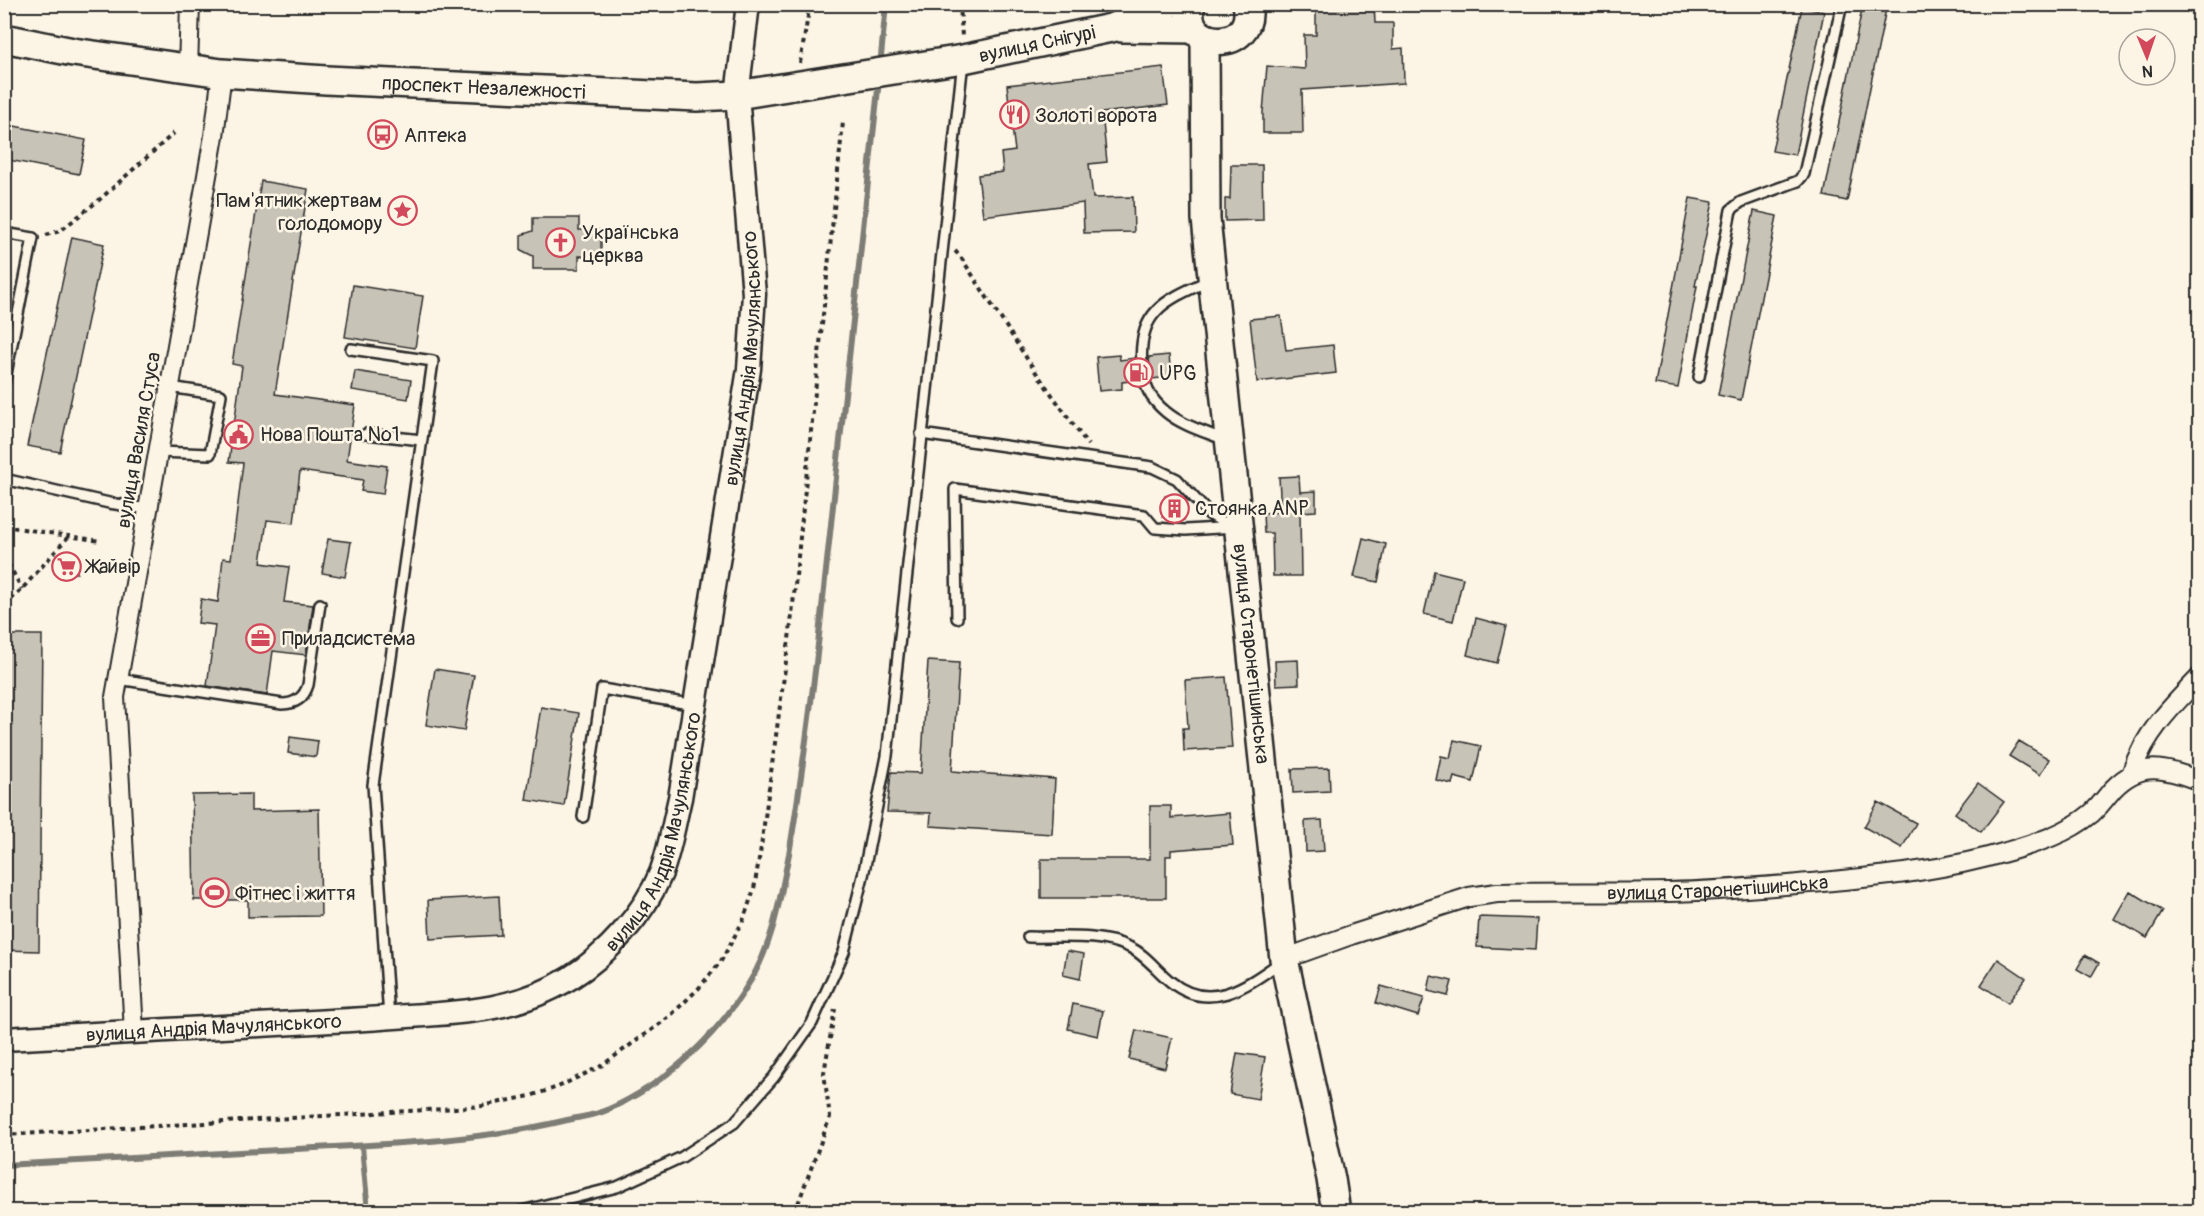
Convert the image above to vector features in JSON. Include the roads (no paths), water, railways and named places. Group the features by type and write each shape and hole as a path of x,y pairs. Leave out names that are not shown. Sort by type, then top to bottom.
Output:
{"main road":[{"name":"вулиця Снігурі","path":"1111,28 1168,4"},
{"name":"вулиця Снігурі","path":"963,59 1111,28 1197,24 1222,42 1238,35 1249,14"},
{"path":"1205,97 1249,14"},
{"name":"вулиця Старонетішинська","path":"1197,24 1205,97 1206,219 1284,959 1336,1212"},
{"name":"проспект Незалежності","path":"4,38 73,52 222,73 326,81 697,97 737,95 804,74 963,59"}],"street":[{"path":"188,70 190,4"},
{"name":"вулиця Андрія Мачулянського","path":"4,1039 389,1018 468,1012 508,1005 536,996 570,978 604,951 623,931 646,900 661,873 680,798 749,369 754,294 737,95 748,4"},
{"name":"вулиця Василя Стуса","path":"134,1032 115,697 214,136 222,73"},
{"path":"2132,772 2137,755 2161,719 2199,677"},
{"path":"2132,772 2145,768 2181,774 2199,781"},
{"name":"вулиця Старонетішинська","path":"1284,959 1469,897 1507,893 1671,892 1792,885 1899,875 1957,865 2005,852 2066,831 2093,812 2132,772"}],"lane":[{"path":"1699,377 1731,210 1741,202 1798,181 1804,174 1842,4"},
{"path":"518,1212 617,1187 691,1151 734,1123 774,1077 812,1023 844,952 863,876 887,756 963,59"},
{"path":"4,233 33,238 4,384"},
{"path":"1212,279 1165,302 1155,311 1146,325 1140,345 1144,384 1151,397 1167,413 1191,426 1229,441"},
{"path":"351,349 433,361 373,785 389,1018"},
{"path":"159,452 210,454 221,395 170,387"},
{"path":"366,434 422,440"},
{"path":"921,434 1152,467 1166,472 1186,488 1217,521 1238,527"},
{"path":"4,480 109,503 148,509"},
{"path":"957,618 955,489 1144,515 1155,528 1186,530 1238,527"},
{"path":"118,679 282,704 293,703 303,696 308,685 320,604"},
{"path":"583,817 602,689 695,705"},
{"path":"1028,937 1104,940 1130,947 1185,992 1200,996 1216,996 1230,992 1257,978 1284,959"}],"waterway":[{"path":"880,67 886,4"},
{"path":"4,1165 420,1142 535,1127 597,1114 628,1099 669,1073 721,1022 749,983 764,953 779,904 789,854 816,663 879,80"},
{"path":"362,1146 368,1212"}],"place":[{"name":"Золоті ворота","path":"1014,115"},
{"name":"Аптека","path":"383,135"},
{"name":"Пам'ятник жертвам голодомору","path":"403,211"},
{"name":"Українська церква","path":"561,243"},
{"name":"UPG","path":"1138,373"},
{"name":"Нова Пошта №1","path":"239,434"},
{"name":"Стоянка ANP","path":"1174,508"},
{"name":"Жайвір","path":"66,566"},
{"name":"Приладсистема","path":"261,638"},
{"name":"Фітнес і життя","path":"214,893"}]}
